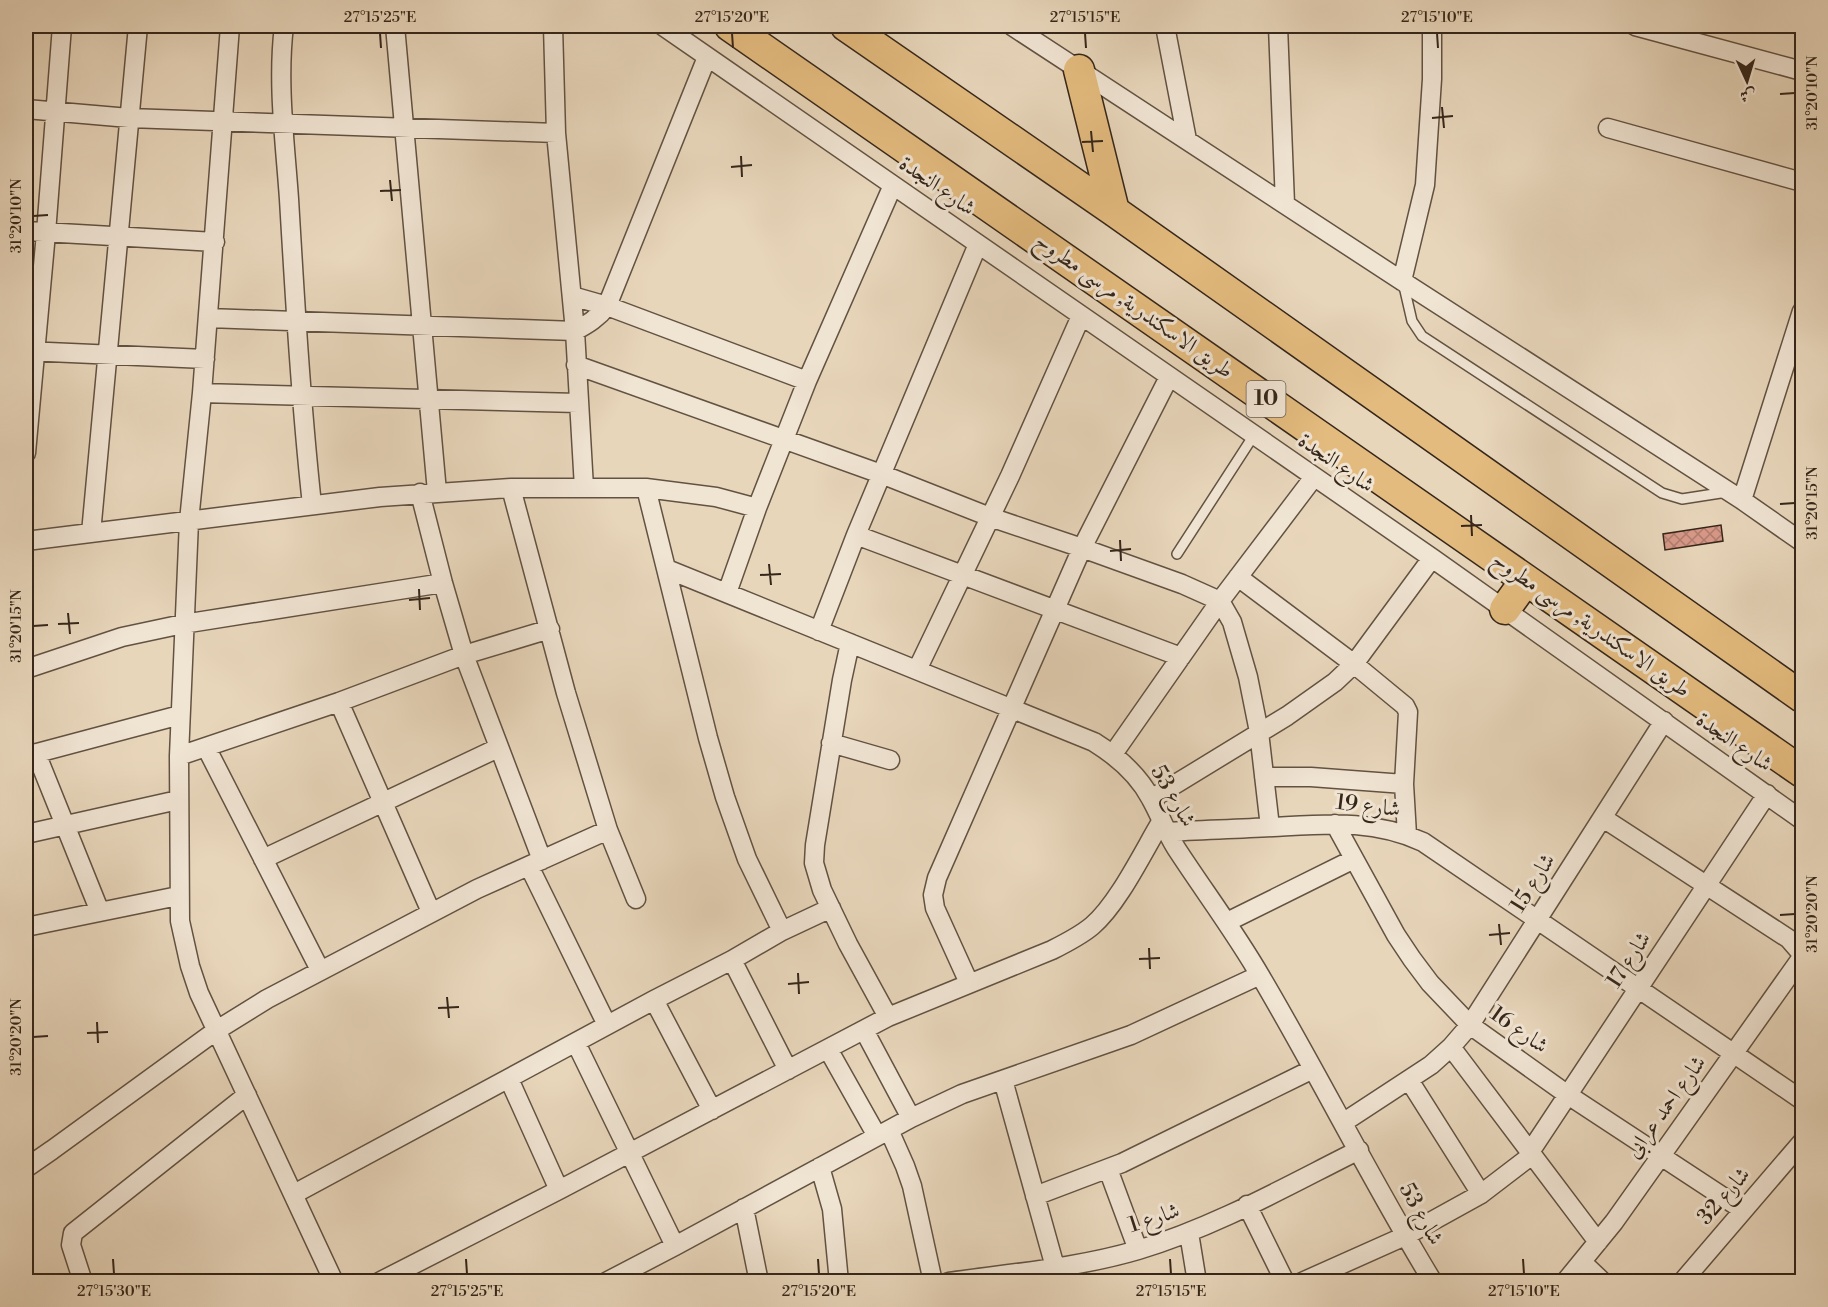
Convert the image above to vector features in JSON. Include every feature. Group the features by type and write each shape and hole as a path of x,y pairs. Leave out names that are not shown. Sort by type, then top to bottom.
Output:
{"main road":[{"name":"طريق الاسكندرية, مرسى مطروح","path":"730,26 1803,772"},
{"path":"846,26 1114,211 1803,697"},
{"path":"1079,70 1114,211"},
{"path":"1505,609 1526,580"}],"street":[{"path":"26,453 30,351 46,233 62,26"},
{"path":"91,533 138,26"},
{"path":"230,26 215,242 189,521 183,624 178,800 180,921 190,966 199,993 334,1281"},
{"path":"284,26 282,57 284,123 300,396 312,505"},
{"path":"395,26 429,400 428,493 442,583 464,655 498,748 535,863 607,1025"},
{"path":"553,26 556,133 575,331 584,488"},
{"name":"شارع النجدة","path":"663,26 1432,558 1803,820"},
{"path":"1012,26 1736,496 1803,542"},
{"path":"1165,26 1187,140"},
{"path":"1278,26 1285,204"},
{"path":"1402,281 1425,185 1432,79 1432,26"},
{"path":"1635,26 1803,71"},
{"path":"208,318 575,331 593,320 607,306 707,57"},
{"path":"26,109 129,118 556,133"},
{"path":"1608,128 1803,182"},
{"path":"727,593 757,508 807,381 893,185"},
{"path":"26,231 215,242"},
{"path":"819,631 881,474 978,244"},
{"path":"572,296 607,306 807,381"},
{"path":"917,670 1082,316"},
{"path":"1736,496 1801,319"},
{"path":"30,351 205,359"},
{"path":"576,365 881,474 990,517 1182,584 1220,602 1232,622 1240,648 1259,732 1270,827"},
{"path":"969,983 935,908 933,895 937,878 1082,548 1169,377"},
{"path":"202,393 578,403"},
{"path":"1113,754 1238,577 1314,477"},
{"path":"26,541 312,505 428,493 511,488 646,488 716,497 757,508"},
{"path":"511,488 566,693 608,830 636,899"},
{"path":"646,488 708,738 725,797 747,859 782,931"},
{"path":"856,535 1181,657"},
{"path":"1151,799 1313,698 1354,664 1432,558"},
{"name":"شارع 53","path":"667,569 1094,742 1113,754 1141,782 1164,827 1260,975 1344,1122 1405,1236 1433,1281"},
{"path":"1238,577 1406,706 1408,712 1404,784 1407,835"},
{"path":"26,669 122,637 183,624 442,583"},
{"path":"179,756 339,702 464,655 550,629"},
{"path":"850,643 814,845 814,863 822,890 888,1017"},
{"path":"339,702 431,912"},
{"path":"100,912 64,824 31,754 180,715"},
{"name":"شارع 15","path":"1344,1122 1431,1065 1470,1025 1664,722"},
{"path":"831,743 890,760"},
{"path":"206,747 320,970"},
{"path":"263,859 498,748"},
{"path":"1264,777 1311,777 1404,784"},
{"name":"شارع 17","path":"1302,1281 1405,1236 1481,1194 1531,1154 1767,794"},
{"path":"26,834 178,800"},
{"path":"1603,818 1789,939 1803,956"},
{"name":"شارع 19","path":"1164,827 1270,827 1335,824 1389,829 1424,842 1803,1100"},
{"name":"شارع 16","path":"1335,824 1396,935 1412,959 1430,983 1470,1025 1568,1095 1743,1210"},
{"path":"379,1281 559,1190 888,1017 1076,938 1092,926 1110,907 1164,827"},
{"path":"26,1168 217,1030 320,970 431,912 608,830"},
{"path":"1227,922 1354,859"},
{"path":"26,927 178,896"},
{"path":"294,1194 732,960 782,931 831,908"},
{"name":"شارع احمد عرابى","path":"1564,1281 1598,1242 1803,956"},
{"path":"732,960 788,1070"},
{"path":"606,1281 911,1118 962,1094 1131,1035 1260,975"},
{"path":"654,1000 712,1110"},
{"path":"864,1030 911,1118"},
{"path":"576,1043 628,1154 675,1246"},
{"path":"1451,1047 1598,1242"},
{"path":"828,1049 883,1133 912,1186 933,1281"},
{"path":"1035,1196 1108,1168 1313,1069"},
{"path":"509,1079 559,1190"},
{"path":"1003,1080 1055,1267"},
{"path":"1409,1080 1481,1194"},
{"path":"83,1281 71,1245 73,1233 247,1095"},
{"name":"شارع 32","path":"1682,1281 1803,1142"},
{"name":"شارع 1","path":"949,1281 1055,1267 1138,1250 1189,1233 1359,1150"},
{"path":"820,1167 832,1209 839,1281"},
{"path":"1108,1168 1138,1250"},
{"path":"1247,1205 1285,1281"},
{"path":"744,1208 759,1281"},
{"path":"1189,1233 1197,1281"},
{"path":"1582,1262 1603,1281"}],"lane":[{"path":"1402,281 1412,321 1422,336 1662,493 1682,499 1736,496"},
{"path":"1177,554 1254,435"}],"building":[{"path":"1721,525 1723,541 1665,550 1663,534"}]}
